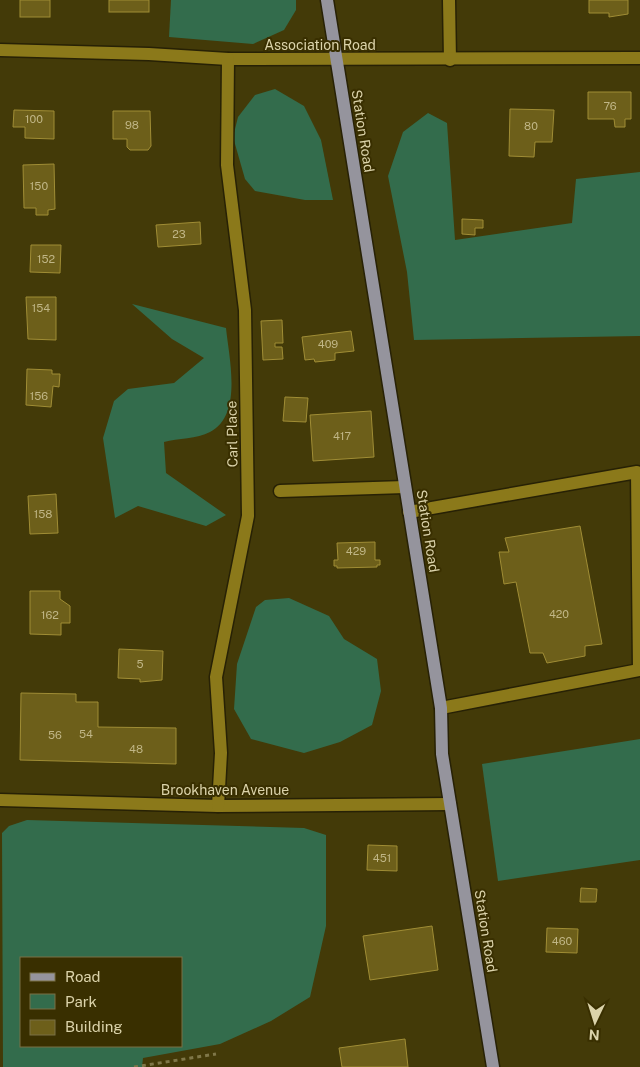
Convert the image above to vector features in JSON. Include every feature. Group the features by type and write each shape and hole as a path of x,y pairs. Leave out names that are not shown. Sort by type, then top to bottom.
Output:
{"main road":[{"name":"Station Road","path":"327,0 441,708 442,754 493,1067"}],"street":[{"path":"449,0 450,60"},
{"name":"Association Road","path":"0,50 150,54 228,59 450,60 640,58"},
{"name":"Carl Place","path":"218,806 221,753 216,677 248,516 245,310 228,165 228,59"},
{"path":"409,512 637,472 639,670 441,708"},
{"path":"280,491 405,487"},
{"name":"Brookhaven Avenue","path":"0,800 218,806 450,804"}],"path":[{"path":"134,1067 216,1054"}],"green space":[{"path":"171,0 296,0 296,10 284,30 253,44 169,37"},
{"path":"275,89 304,106 321,140 333,200 305,200 255,191 245,179 233,137 238,117 255,95"},
{"path":"428,113 447,123 455,240 572,223 576,179 640,172 640,336 414,340 407,272 388,176 403,132"},
{"path":"132,304 226,328 232,385 227,413 220,424 210,432 199,436 164,442 166,473 226,515 206,526 138,506 115,518 103,438 114,401 128,389 174,383 204,358 172,339"},
{"path":"289,598 329,616 344,639 377,659 381,691 372,725 340,742 304,753 251,739 234,709 237,664 256,607 265,600"},
{"path":"640,739 640,860 498,881 482,764"},
{"path":"27,820 304,828 326,835 326,926 310,997 271,1021 220,1044 143,1058 142,1067 3,1067 2,833 9,826"}],"building":[{"path":"20,0 50,0 50,17 20,17"},
{"path":"109,0 149,0 149,12 109,12"},
{"path":"589,0 628,0 628,14 609,17 609,13 589,13"},
{"path":"588,92 631,92 631,119 625,119 625,127 615,127 614,119 588,119"},
{"path":"510,109 554,110 552,142 535,142 534,157 509,156"},
{"path":"14,110 54,111 54,139 25,138 25,127 13,127"},
{"path":"113,111 150,111 151,146 148,150 130,150 127,147 127,139 113,139"},
{"path":"54,164 55,209 48,210 48,215 36,215 36,208 24,208 23,165"},
{"path":"462,219 483,220 483,228 475,228 475,235 462,234"},
{"path":"200,222 201,244 158,247 156,225"},
{"path":"31,245 61,245 60,273 30,272"},
{"path":"26,297 56,297 56,340 28,339"},
{"path":"282,320 283,343 275,343 275,347 282,347 283,359 263,360 261,321"},
{"path":"351,331 354,351 335,353 335,360 315,362 314,359 305,360 302,337"},
{"path":"27,369 52,370 52,374 60,374 59,387 53,386 51,407 26,405"},
{"path":"285,397 308,398 306,422 283,421"},
{"path":"371,411 374,457 313,461 310,415"},
{"path":"56,494 58,533 30,534 28,496"},
{"path":"580,526 602,644 585,646 585,656 547,663 543,653 530,653 516,582 504,584 499,552 509,552 505,538"},
{"path":"375,542 375,560 380,560 380,565 377,565 377,567 337,568 337,566 334,566 334,560 338,560 337,543"},
{"path":"30,591 60,591 60,599 70,606 70,623 61,623 61,635 30,634"},
{"path":"119,649 163,651 162,680 140,682 140,679 118,678"},
{"path":"21,693 76,694 76,702 98,702 98,727 176,728 176,764 20,760"},
{"path":"368,845 397,846 397,871 367,870"},
{"path":"581,888 597,889 596,902 580,902"},
{"path":"432,926 438,970 370,980 363,936"},
{"path":"547,928 578,929 577,953 546,952"},
{"path":"405,1039 408,1067 342,1067 339,1048"}]}
